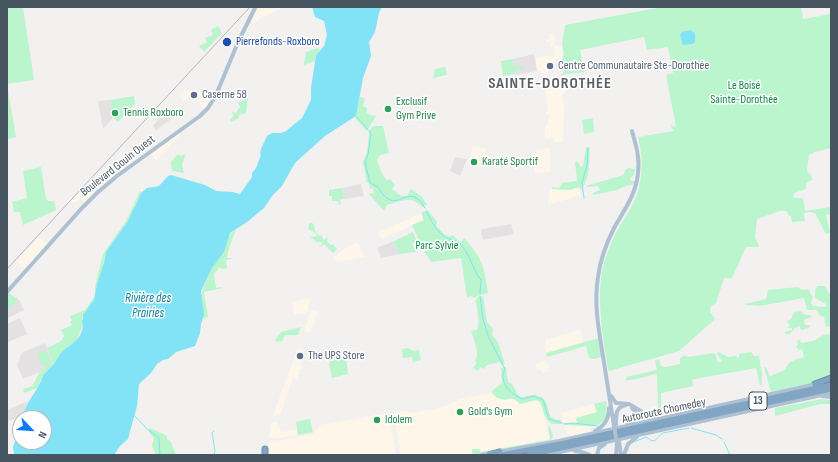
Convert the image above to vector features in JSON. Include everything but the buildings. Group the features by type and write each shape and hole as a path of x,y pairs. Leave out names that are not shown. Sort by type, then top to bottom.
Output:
{"highway":[{"path":"815,384 831,378"},
{"name":"Autoroute Chomedey","path":"489,455 684,417 831,384"},
{"name":"Autoroute Chomedey","path":"529,455 692,422 831,389"},
{"path":"684,417 715,406"},
{"path":"692,422 728,415"},
{"path":"539,444 579,438"},
{"path":"265,449 265,455"}],"main road":[{"name":"Boulevard Gouin Ouest","path":"7,292 95,194 208,108 214,94 221,86 222,76 228,69 230,57 236,52 238,43 255,7"},
{"path":"616,426 597,317 596,285 606,246 615,226 630,202 636,184 638,158 634,131"},
{"path":"616,426 670,416 831,381"},
{"path":"728,415 831,393"},
{"path":"819,395 831,397"},
{"path":"610,396 615,402 630,404 650,416 670,416"},
{"path":"579,438 597,430 605,423 609,412 610,396"},
{"path":"612,408 621,403"},
{"path":"579,438 616,426 630,423 634,420 635,414 632,408 625,405 619,408 616,414 616,426 617,442 620,455"},
{"path":"597,455 598,449 602,446 686,425 690,428 692,422"},
{"path":"620,455 632,440 659,431"},
{"path":"546,455 617,442"},
{"path":"482,455 501,453 539,444"},
{"path":"560,452 577,451 590,455"}],"shaded area":[{"path":"262,7 280,7 280,9 261,18 255,23 252,23 256,9"},
{"path":"554,33 555,46 562,45 562,58 555,60 555,69 548,69 548,81 554,80 554,84 564,83 565,93 562,94 564,105 563,142 554,142 553,138 545,139 545,126 548,125 549,115 546,115 546,112 548,111 545,90 548,89 548,84 542,85 541,71 537,71 535,58 555,55 554,47 550,47 550,41 546,42 546,40 549,39 549,34"},
{"path":"534,54 537,71 515,75 513,59"},
{"path":"184,91 202,92 202,96 197,100 194,98 187,98 184,101 179,96"},
{"path":"205,92 213,92 214,95 204,110 198,101 203,97"},
{"path":"110,100 113,118 103,129 98,101"},
{"path":"166,111 169,114 171,113 174,117 156,130 153,126"},
{"path":"180,132 180,134 156,161 151,153"},
{"path":"473,146 486,149 483,163 476,164 469,162"},
{"path":"550,148 550,171 535,173 531,155 536,154 536,150"},
{"path":"455,157 467,159 460,176 450,171"},
{"path":"88,182 88,188 94,193 85,203 81,199 72,203 70,202"},
{"path":"361,184 364,196 344,199 342,188"},
{"path":"579,187 581,195 548,205 550,189 567,190"},
{"path":"421,213 424,220 381,239 378,233"},
{"path":"511,224 514,234 483,240 481,229"},
{"path":"39,237 47,245 25,269 16,262"},
{"path":"394,241 399,254 381,258 377,248"},
{"path":"358,243 364,257 337,262 334,258 344,249"},
{"path":"311,298 306,313 294,315 292,302"},
{"path":"18,299 24,310 8,318 7,311"},
{"path":"311,310 317,311 317,316 315,316 315,324 310,333 304,331"},
{"path":"20,318 27,334 8,342 7,324"},
{"path":"580,330 583,342 546,353 545,340"},
{"path":"45,343 53,363 47,369 23,379 17,365 21,355 23,352"},
{"path":"298,348 304,349 300,359 302,369 299,369 297,379 293,378 280,415 273,416"},
{"path":"546,360 549,371 542,373 541,369 537,370 535,364"},
{"path":"492,393 497,398 507,400 514,399 526,403 536,400 540,402 550,439 466,455 401,455 394,412 403,411 413,413 440,408 464,398"},
{"path":"28,401 25,410 12,410 12,420 7,422 7,410"},
{"path":"594,404 597,412 577,418 577,423 563,423 561,413"},
{"path":"389,413 396,455 270,455 269,444 272,441 279,442 281,440 313,434 320,425"},
{"path":"277,422 281,432 297,429 298,435 281,438 269,438 271,423"},
{"path":"564,425 590,427 591,431 569,436"}],"green space":[{"path":"7,7 23,7 34,80 7,84"},
{"name":"Le Boisé Sainte-Dorothée","path":"663,7 801,7 803,19 831,14 831,148 809,155 807,171 811,175 812,180 806,183 806,189 794,193 793,198 803,198 805,211 831,207 831,214 826,215 830,233 826,234 815,213 810,212 804,213 805,221 792,222 791,216 788,215 787,211 780,211 757,219 755,238 759,247 746,247 732,278 724,278 716,303 711,306 710,312 715,319 679,351 609,371 600,309 600,285 604,262 610,245 631,208 638,191 642,164 638,137 674,131 670,125 676,127 666,75 673,73 668,47 647,50 644,37 580,50 584,72 561,75 565,72 562,60 564,53 562,45 565,25"},
{"path":"218,26 222,33 204,52 199,46 207,42 205,38 213,35 211,30"},
{"path":"317,48 320,49 316,55 315,61 304,65 306,52"},
{"path":"513,59 514,67 522,65 523,69 515,70 515,74 503,76 501,61"},
{"path":"445,67 447,75 433,78 435,69"},
{"path":"7,85 16,137 7,139"},
{"path":"134,96 135,104 118,122 113,118 110,100"},
{"path":"360,97 365,98 363,106 367,108 367,113 376,116 367,131 355,118"},
{"path":"248,98 246,113 239,115 239,118 231,122 230,119 234,116 232,112 236,113 240,107 238,103"},
{"path":"593,118 594,132 584,134 582,120"},
{"path":"373,126 383,126 389,153 380,155 377,160 386,180 390,179 395,185 392,189 401,196 407,196 411,189 422,197 427,205 422,207 414,201 406,200 387,205 384,211 369,194 374,193 373,188 370,189 369,183 367,183 363,162 367,153 368,132"},
{"path":"587,147 590,148 589,165 586,182 583,187 580,190 579,187 570,190 552,189 552,187 559,188 562,183 577,181 575,162 578,162 581,167 583,166"},
{"path":"178,154 180,156 186,154 182,164 184,173 172,171 171,162"},
{"path":"41,167 46,199 48,201 54,201 56,210 23,225 20,212 14,212 12,202 27,198 23,171"},
{"path":"626,169 635,169 633,176 630,178 631,181 635,181 635,184 617,190 593,195 593,193 600,190 598,186 586,186 623,175"},
{"path":"342,188 344,199 340,200 341,204 339,205 338,201 332,201 332,196 329,196 329,190"},
{"path":"140,191 142,192 141,195 128,221 106,252 97,284 96,296 93,304 83,315 83,325 77,339 74,344 64,351 44,374 37,388 24,393 23,389 32,386 40,372 49,367 43,366 39,362 39,353 41,351 46,351 52,364 53,363 47,348 61,341 64,336 61,330 72,325 70,322 72,321 70,316 85,310 93,299 103,254 126,221"},
{"name":"Parc Sylvie","path":"428,210 437,222 436,226 444,234 449,237 453,235 460,243 464,238 475,252 484,269 488,293 475,298 471,296 467,298 461,258 431,262 424,251 412,225 424,220 421,213"},
{"path":"309,224 314,224 315,231 320,236 321,234 324,240 328,237 327,242 331,245 333,244 337,249 333,253 324,244 319,248 323,242 317,242 310,237 318,236 308,229"},
{"path":"236,229 227,258 233,258 226,260 227,268 222,269 220,267 214,274 216,288 223,288 204,292 208,317 203,318 204,315 201,301 203,290 213,266 223,253 228,237"},
{"path":"413,232 417,241 412,244 416,252 399,254 394,241"},
{"path":"817,286 825,286 829,293 831,293 831,326 826,327 824,317 819,315 816,310 807,310 804,298 759,306 745,304 766,299 768,290 798,287 802,290 808,289 813,297 811,303 813,306 826,307 826,304 815,298"},
{"path":"9,293 18,299 7,311 7,295"},
{"path":"483,296 487,322 493,329 492,335 498,342 505,364 501,365 500,362 487,365 484,369 480,367 478,371 473,368 477,363 475,361 477,350 471,331 477,330 478,328 478,311 475,301 478,297"},
{"path":"802,311 803,314 813,316 804,320 805,325 810,325 809,328 801,330 800,326 795,328 790,334 785,334 785,332 792,330 792,328 787,328 790,325 787,322 791,319 794,312"},
{"path":"301,327 298,335 285,335 282,341 276,342 275,340 281,332"},
{"path":"828,334 831,336 831,376 811,384 771,392 764,367 766,367 769,375 771,376 785,370 790,362 804,357 802,349 798,350 796,346 798,345 797,341 800,340 801,343 811,341"},
{"path":"599,338 602,357 594,359 589,358 586,346 547,357 546,353"},
{"path":"407,348 414,351 419,350 421,360 413,362 412,357 403,358 402,349"},
{"path":"719,352 728,357 736,356 737,358 739,358 739,354 751,352 754,356 759,356 762,385 760,386 756,368 694,379 692,380 693,386 661,393 661,412 663,414 659,415 657,374 632,380 625,380 627,377 657,370 655,361 659,359 661,366 665,367 680,364 680,358 685,355 687,357 714,353 716,355 717,362 722,362 717,354"},
{"path":"346,358 348,374 332,378 329,364 330,361"},
{"path":"506,367 508,382 512,384 518,395 521,397 539,396 545,400 551,417 556,420 561,420 562,424 552,424 545,416 540,402 536,400 520,404 512,398 505,400 497,398 492,393 493,390 502,383 501,368"},
{"path":"822,399 831,400 831,404 820,404 775,416 775,408"},
{"path":"606,401 606,412 604,419 600,423 588,426 564,425 563,423 577,423 576,418 597,412 594,404"},
{"path":"310,419 313,432 298,435 296,422"},
{"path":"548,426 550,427 553,436 551,440 476,455 472,453 472,449 479,449 481,452 548,440 550,439"},
{"path":"150,428 167,436 167,439 171,442 176,455 156,455 152,445 154,438 148,431"}],"water":[{"name":"Rivière des Prairies","path":"312,7 382,7 379,13 375,32 369,42 371,56 363,78 356,116 325,136 295,163 282,186 272,196 264,208 247,222 230,233 224,252 212,268 201,291 204,315 195,346 176,352 168,359 157,364 151,373 139,384 137,406 128,439 120,446 114,455 14,455 13,450 52,450 52,410 24,410 40,384 44,374 62,352 78,338 83,326 83,315 94,300 106,252 128,221 142,192 147,188 159,186 168,176 171,175 205,185 216,191 240,194 252,177 252,173 256,168 261,155 261,149 267,136 272,133 281,133 286,131 302,118 311,100 311,88 316,55 324,46 327,35 324,21 315,17"},
{"path":"690,30 695,33 695,42 692,44 683,45 680,35 682,32"}],"waterway":[{"path":"356,116 368,130"},
{"path":"370,131 371,134 368,154 365,162 370,183 378,187"},
{"path":"584,198 582,183 587,165 588,148"},
{"path":"378,187 385,196 391,200 413,196 419,200 425,208"},
{"path":"426,211 442,235 459,243"},
{"path":"460,244 481,280 480,293"},
{"path":"480,296 483,319 488,336 505,369 503,374 505,385 522,399 534,396 543,400 549,419 562,423"},
{"path":"134,415 146,428 159,438 160,455"},
{"path":"564,424 573,423 598,426"},
{"path":"650,440 654,441 663,433 689,428"},
{"path":"691,428 716,435 722,439"},
{"path":"214,431 212,433 215,451 214,455"},
{"path":"634,442 646,437 649,439"},
{"path":"724,442 730,455"}],"tram line":[{"path":"7,269 250,7"}],"place":[{"name":"Pierrefonds-Roxboro","path":"227,42"},
{"name":"Centre Communautaire Ste-Dorothée","path":"550,66"},
{"name":"Caserne 58","path":"194,95"},
{"name":"Exclusif Gym Prive","path":"388,109"},
{"name":"Tennis Roxboro","path":"115,113"},
{"name":"Karaté Sportif","path":"474,162"},
{"name":"The UPS Store","path":"300,356"},
{"name":"Gold's Gym","path":"460,412"},
{"name":"Idolem","path":"377,420"}],"district":[{"name":"SAINTE-DOROTHÉE","path":"550,84"}]}
